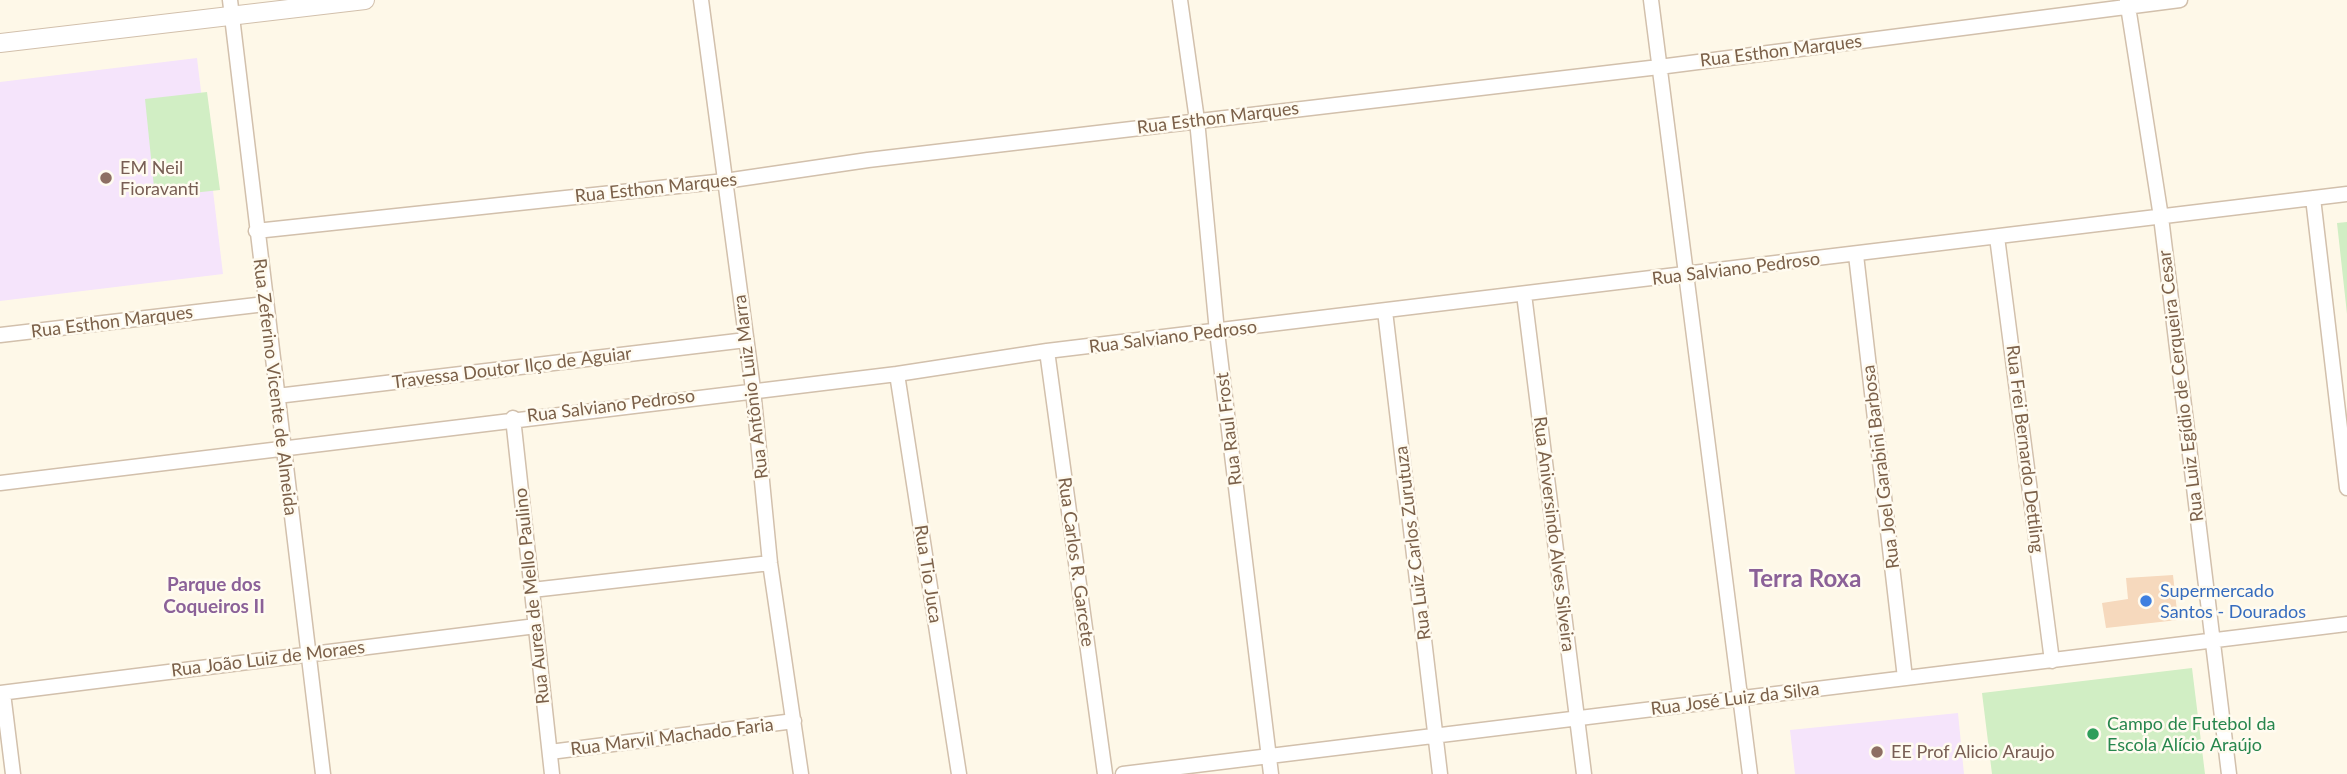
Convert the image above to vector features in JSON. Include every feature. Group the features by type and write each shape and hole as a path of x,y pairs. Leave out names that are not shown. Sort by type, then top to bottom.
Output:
{"street":[{"path":"0,43 230,7 365,0"},
{"name":"Rua Antônio Luiz Marra","path":"701,0 753,389 770,563 801,774"},
{"name":"Rua Raul Frost","path":"1180,0 1197,120 1217,332 1271,774"},
{"path":"1651,0 1750,774"},
{"name":"Rua Esthon Marques","path":"256,231 725,181 868,160 1660,67 2127,3 2180,0"},
{"name":"Rua Luiz Egídio de Cerqueira Cesar","path":"2127,3 2161,217 2229,774"},
{"name":"Rua Zeferino Vicente de Almeida","path":"230,7 323,774"},
{"name":"Rua Salviano Pedroso","path":"0,483 897,373 1047,351 2347,194"},
{"path":"2313,198 2347,488"},
{"name":"Rua Frei Bernardo Dettling","path":"1997,237 2052,661"},
{"name":"Rua Joel Garabini Barbosa","path":"1856,255 1905,678"},
{"name":"Rua Aniversindo Alves Silveira","path":"1524,295 1584,774"},
{"name":"Rua Esthon Marques","path":"0,335 265,304"},
{"name":"Rua Luiz Carlos Zurutuza","path":"1385,311 1440,774"},
{"name":"Travessa Doutor Ilço de Aguiar","path":"277,396 746,340"},
{"name":"Rua Carlos R. Garcete","path":"1047,351 1105,774"},
{"name":"Rua Tio Juca","path":"897,373 959,774"},
{"name":"Rua Aurea de Mello Paulino","path":"513,418 552,774"},
{"path":"532,590 770,563"},
{"name":"Rua José Luiz da Silva","path":"1123,774 2347,624"},
{"name":"Rua João Luiz de Moraes","path":"1,693 536,626"},
{"path":"1,693 13,774"},
{"name":"Rua Marvil Machado Faria","path":"550,752 794,721"}],"shaded area":[{"name":"EM Neil Fioravanti","path":"197,58 223,274 0,301 0,82"},
{"name":"EE Prof Alicio Araujo","path":"1958,713 1964,774 1795,774 1790,730"}],"green space":[{"path":"207,92 220,190 155,197 145,99"},
{"path":"2347,222 2347,314 2337,223"},
{"name":"Campo de Futebol da Escola Alício Araújo","path":"2192,668 2205,774 1992,774 1982,693"}],"building":[{"name":"Supermercado Santos - Dourados","path":"2173,575 2178,620 2106,628 2102,603 2128,599 2126,578"}],"place":[{"name":"EM Neil Fioravanti","path":"106,178"},
{"name":"Supermercado Santos - Dourados","path":"2146,601"},
{"name":"Campo de Futebol da Escola Alício Araújo","path":"2093,734"},
{"name":"EE Prof Alicio Araujo","path":"1877,752"}],"district":[{"name":"Terra Roxa","path":"1805,579"},
{"name":"Parque dos Coqueiros II","path":"214,596"}]}
